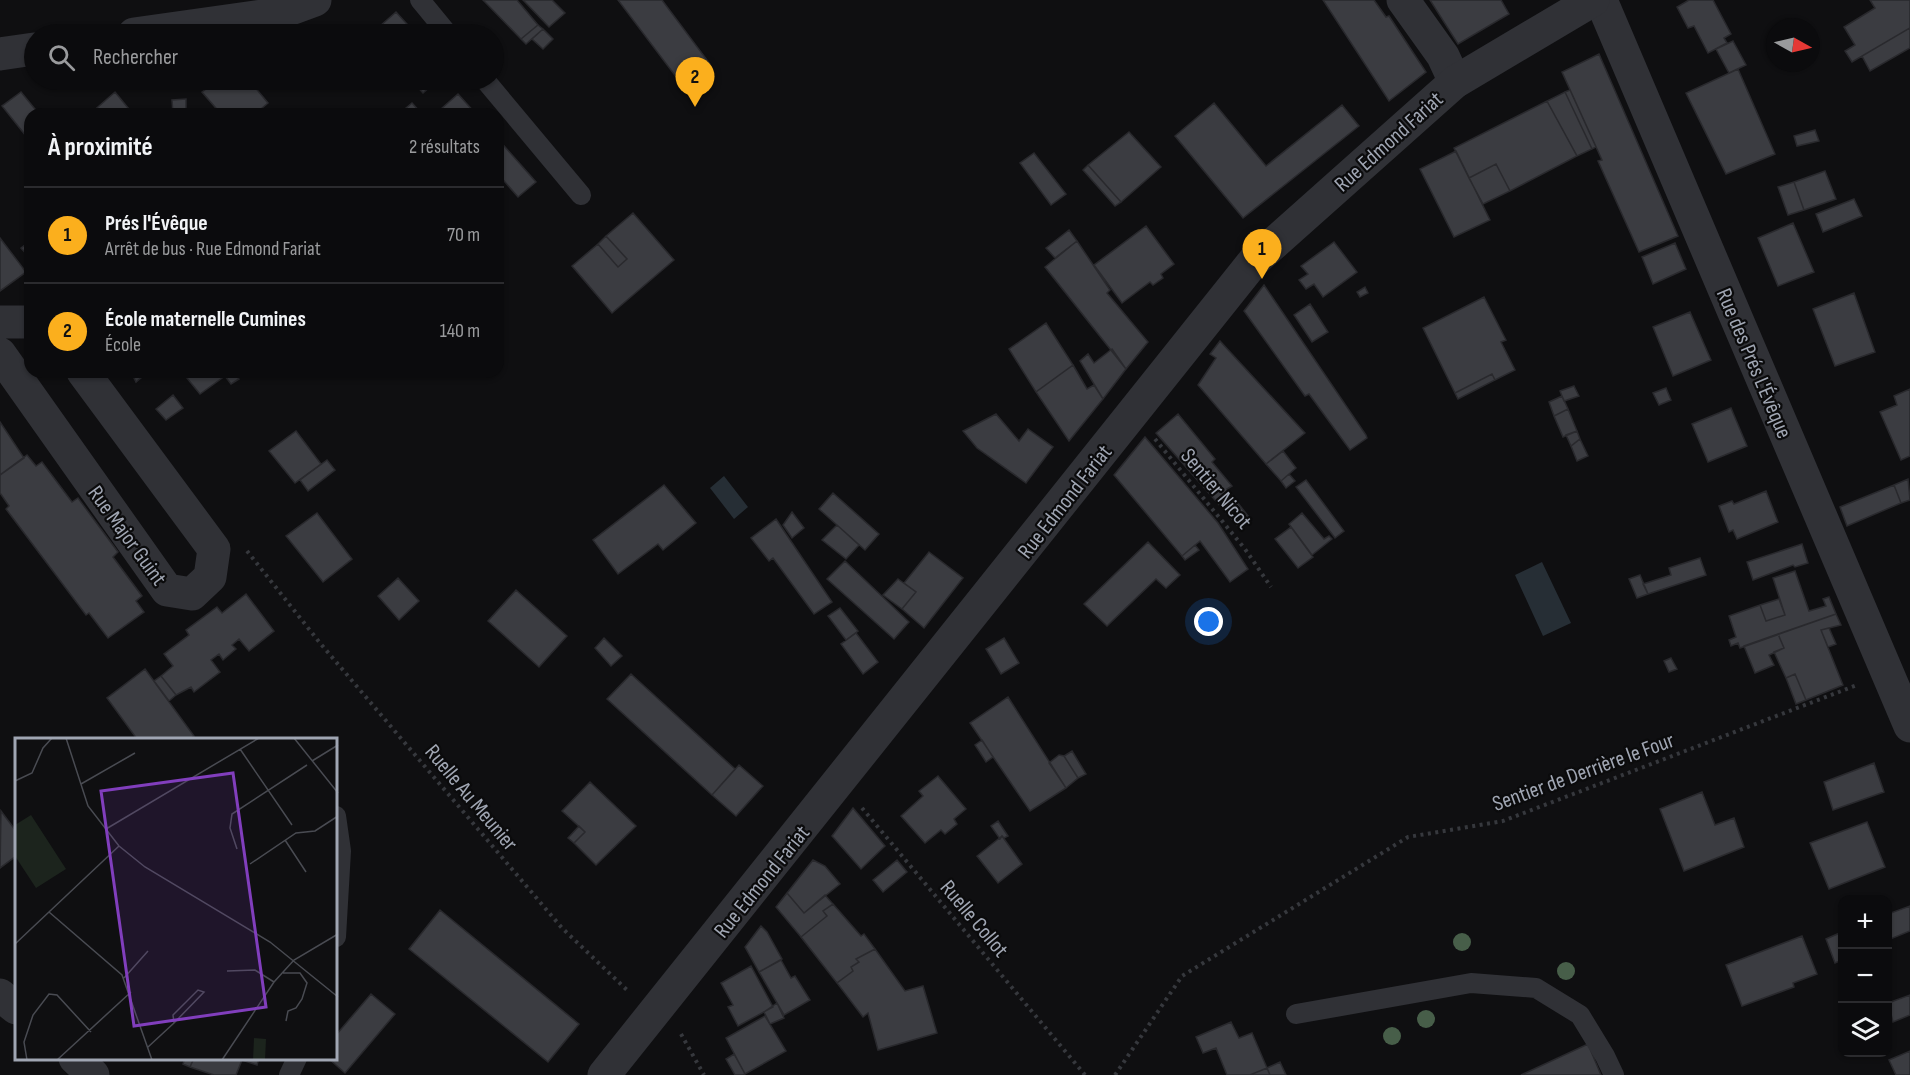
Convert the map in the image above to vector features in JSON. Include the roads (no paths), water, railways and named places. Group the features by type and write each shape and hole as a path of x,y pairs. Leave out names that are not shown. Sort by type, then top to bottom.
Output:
{"street":[{"path":"185,24 315,0"},
{"path":"1403,0 1443,56 1455,82"},
{"name":"Rue Edmond Fariat","path":"604,1075 1254,261 1455,82 1593,0"},
{"name":"Rue des Prés L'Évêque","path":"1601,0 1910,726"},
{"path":"0,54 24,50"},
{"path":"0,322 24,322"},
{"name":"Rue Major Guint","path":"0,354 167,590 192,594 210,577 214,549 86,378"},
{"path":"0,995 15,1007"},
{"path":"76,1060 93,1075"}],"lane":[{"path":"420,0 440,24"},
{"path":"493,90 581,195"},
{"path":"338,830 341,850 338,902"},
{"path":"1296,1014 1471,983 1536,988 1580,1015 1614,1075"},
{"path":"289,1075 296,1060"}],"place":[{"name":"École maternelle Cumines","path":"695,107"},
{"name":"Prés l'Évêque","path":"1262,279"}]}
